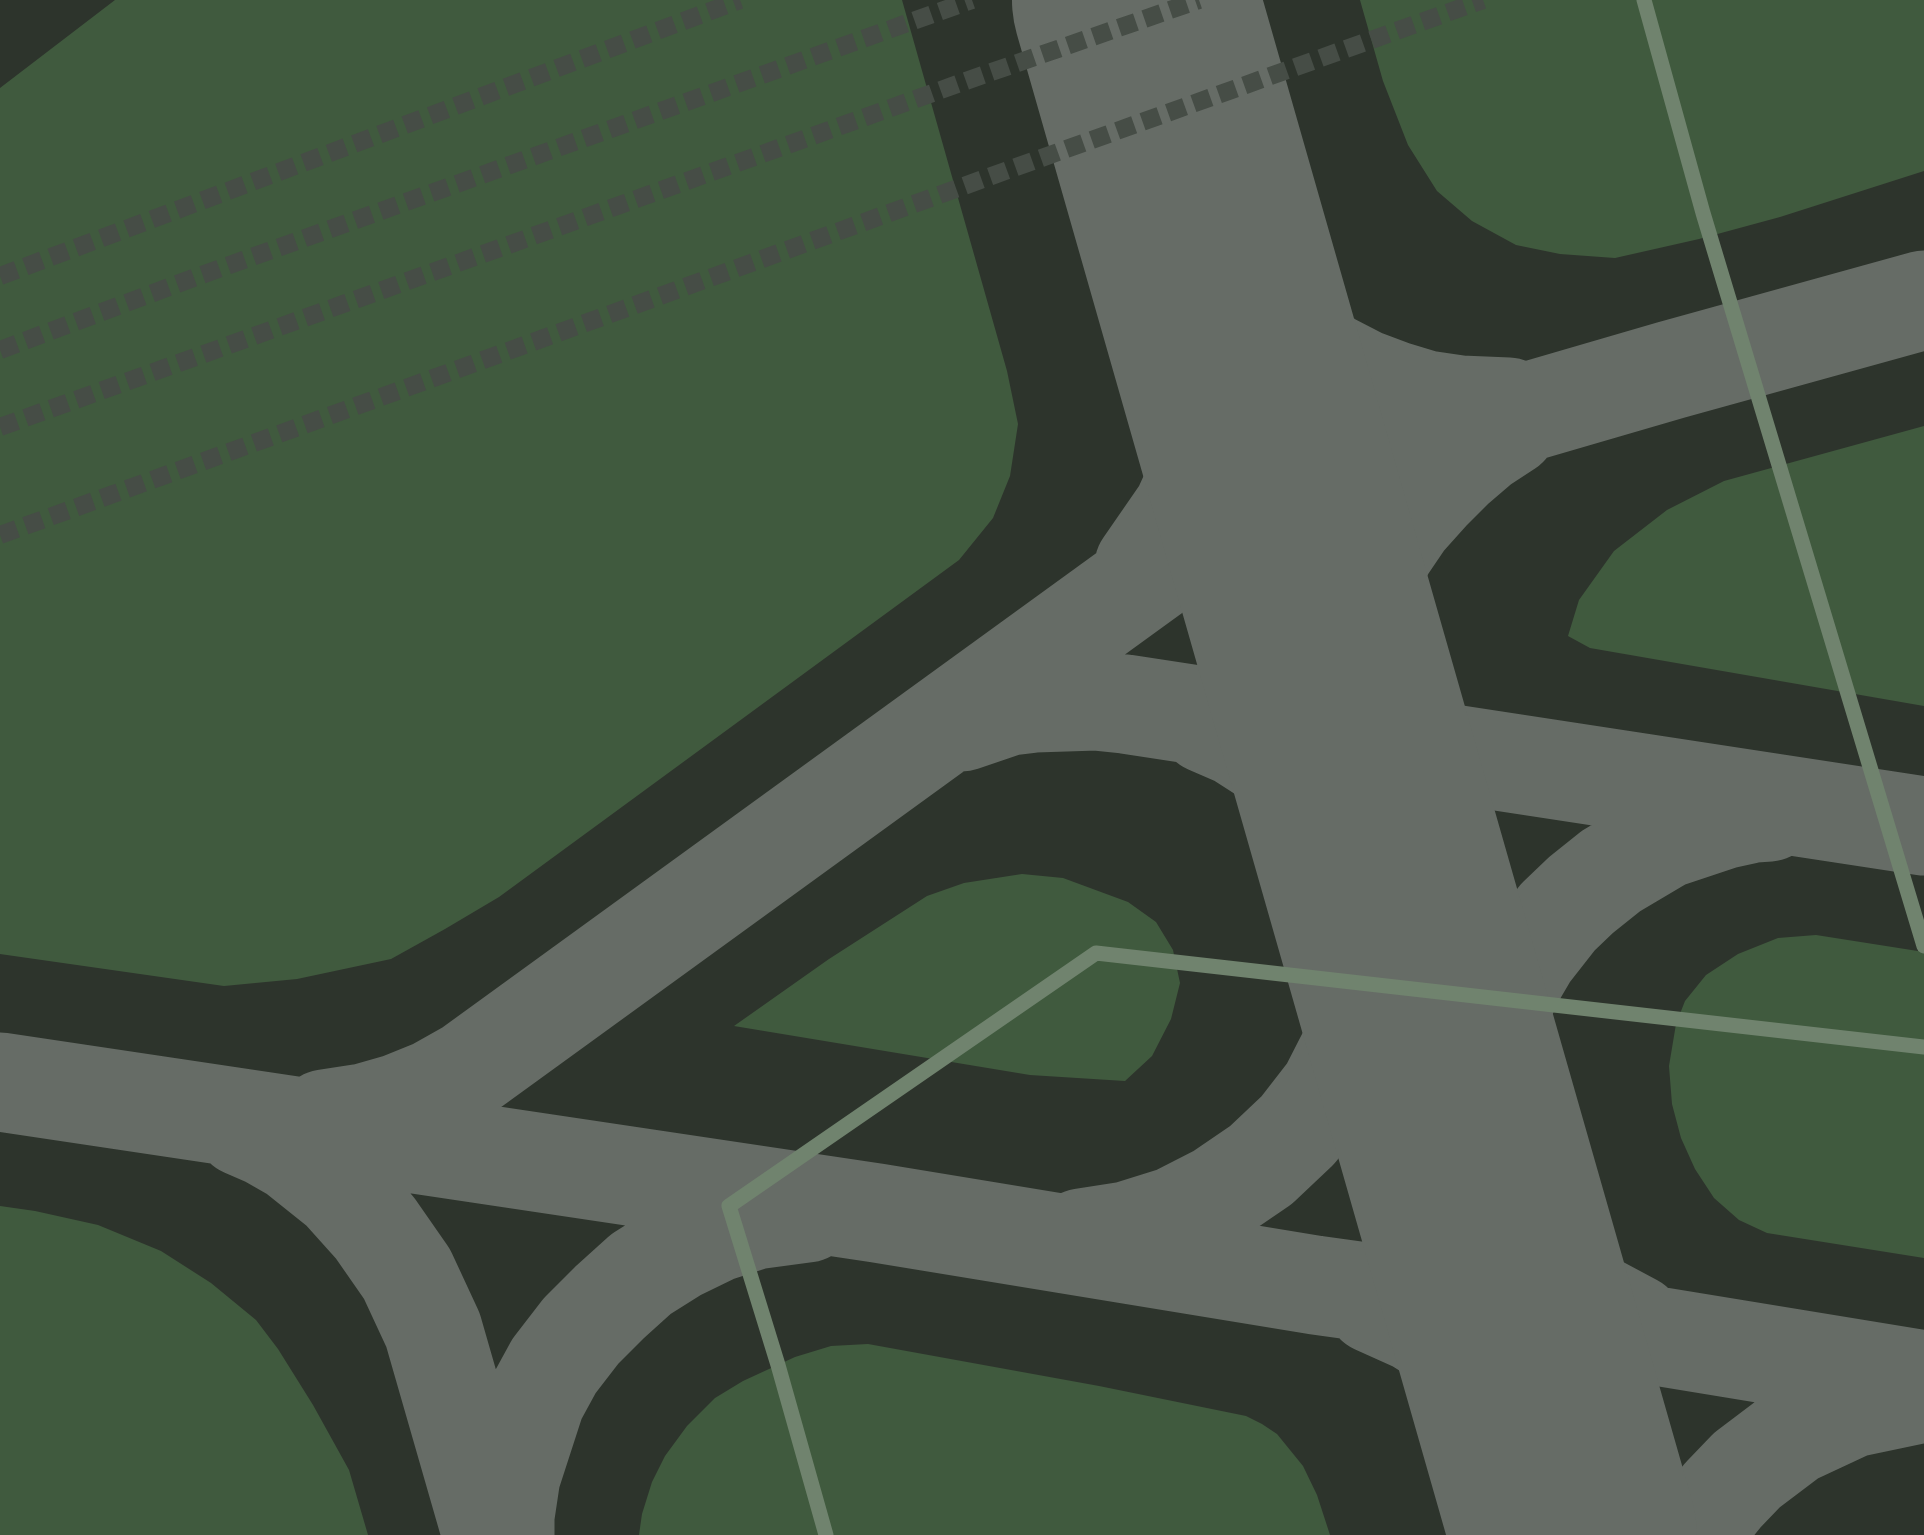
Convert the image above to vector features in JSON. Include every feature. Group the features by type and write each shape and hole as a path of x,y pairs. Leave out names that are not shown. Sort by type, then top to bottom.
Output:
{"lane":[{"path":"1644,0 1703,213 1924,946"},
{"path":"826,1535 778,1365 729,1206 1096,953 1924,1047"}],"green space":[{"path":"115,0 902,0 1007,371 1018,424 1010,476 993,518 959,560 499,897 391,959 297,979 224,986 0,954 0,88"},
{"path":"1360,0 1924,0 1924,171 1780,217 1699,239 1615,258 1560,254 1516,245 1472,221 1437,191 1408,145 1383,81"},
{"path":"1924,426 1924,706 1590,648 1568,636 1579,600 1614,551 1667,510 1724,481"},
{"path":"1022,874 1063,878 1128,902 1156,922 1173,950 1180,983 1171,1019 1152,1056 1125,1081 1030,1075 734,1026 829,959 927,896 964,883"},
{"path":"1816,935 1924,952 1924,1258 1767,1233 1739,1220 1714,1198 1695,1169 1681,1138 1672,1104 1669,1066 1676,1024 1685,1001 1706,975 1738,954 1778,938"},
{"path":"0,1206 98,1225 161,1251 211,1283 256,1320 278,1349 313,1405 349,1470 368,1535 0,1535"},
{"path":"868,1344 1099,1386 1246,1416 1277,1434 1303,1466 1317,1495 1330,1535 639,1535 642,1514 652,1482 665,1456 687,1426 715,1398 743,1381 795,1357 831,1346"}],"taxiway":[{"path":"1195,212 1229,270 1251,298 1301,343 1330,362 1361,378 1426,400 1460,405 1508,407"},
{"path":"1144,566 1182,511 1203,465 1215,423 1222,380 1223,337 1219,293"},
{"path":"325,1119 364,1113 399,1103 436,1088 468,1070 1273,486 1671,370 1924,300"},
{"path":"1346,737 1344,709 1353,633 1369,578 1405,520 1431,491 1482,444 1508,427"},
{"path":"1294,562 1335,641 1376,685"},
{"path":"962,722 1009,706 1034,703 1096,701 1125,704 1924,826"},
{"path":"1082,1238 1127,1231 1175,1216 1220,1193 1261,1165 1298,1130 1329,1090 1352,1045 1369,998 1379,949 1381,898 1379,873 1348,831 1293,777 1266,755 1238,737 1208,724"},
{"path":"1634,1324 1591,1301 1559,1277 1528,1250 1489,1201 1468,1163 1468,1118 1473,1091 1484,1051 1512,983 1529,954 1558,917 1581,895 1611,871 1665,839 1722,820 1769,812"},
{"path":"0,1082 877,1213 1315,1285 1510,1312 1924,1380"},
{"path":"244,1127 295,1153 340,1189 375,1228 407,1274 433,1330 492,1535"},
{"path":"505,1535 505,1516 511,1476 536,1399 554,1366 581,1331 641,1274 676,1252 715,1233 755,1220 807,1213"},
{"path":"1375,1304 1415,1322 1444,1340 1472,1362 1518,1413 1538,1442 1554,1472"},
{"path":"1691,1535 1723,1495 1747,1470 1792,1436 1852,1408 1924,1393"}],"runway":[{"path":"1135,0 1574,1535"}],"tunnel":[{"path":"0,276 740,0"},
{"path":"0,350 196,277 972,0"},
{"path":"0,427 980,76 1199,0"},
{"path":"0,535 1483,0"}]}
